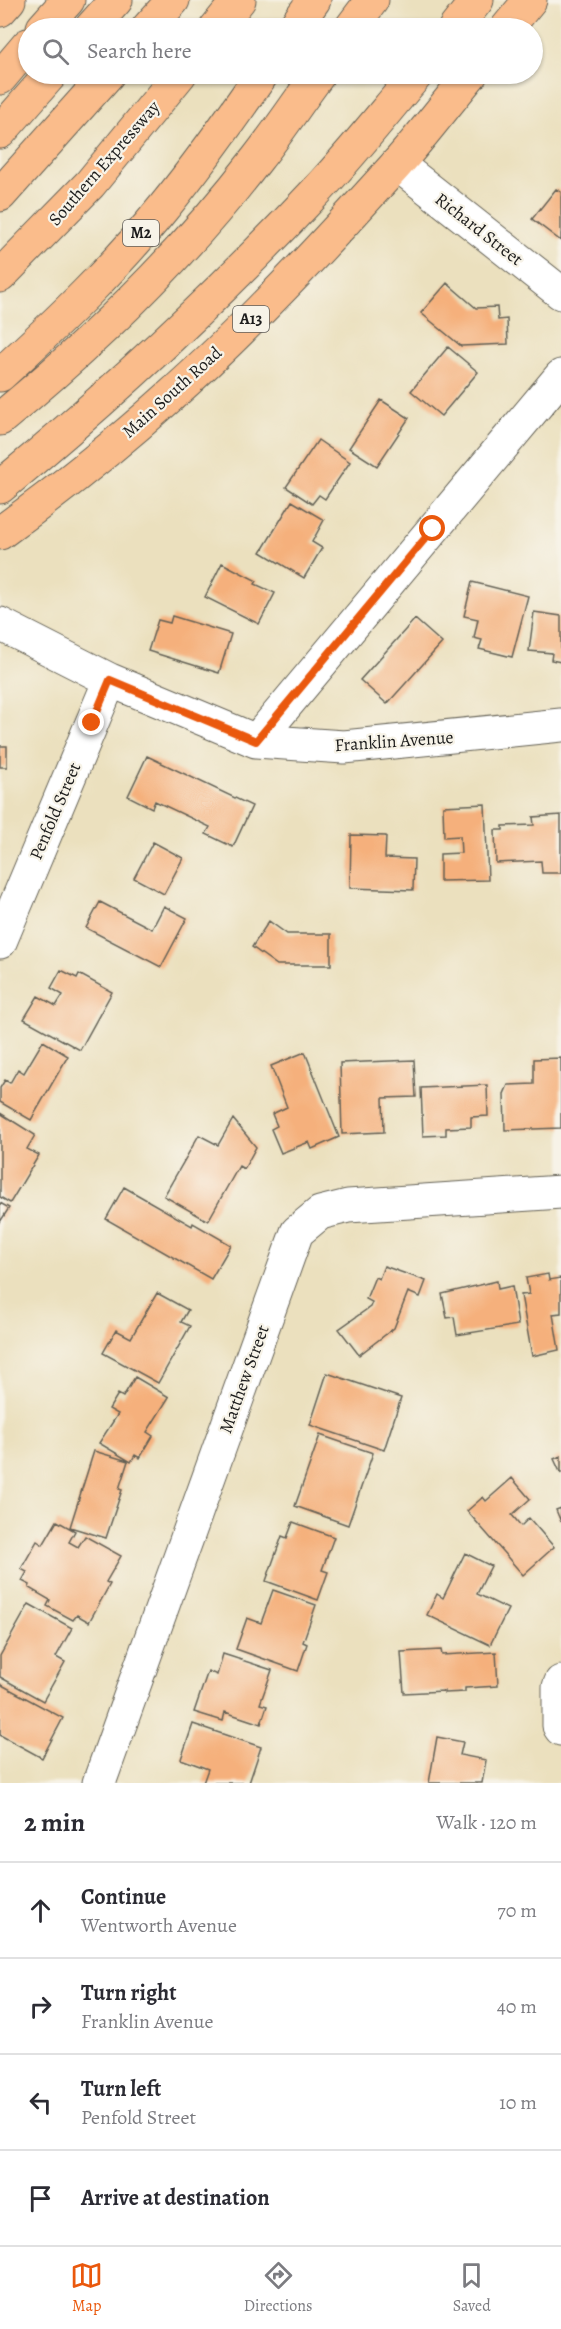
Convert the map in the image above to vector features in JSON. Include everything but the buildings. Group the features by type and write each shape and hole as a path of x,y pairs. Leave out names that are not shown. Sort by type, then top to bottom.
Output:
{"highway":[{"path":"0,10 9,0"},
{"path":"52,18 68,0"},
{"path":"100,18 116,0"},
{"path":"157,18 173,0"},
{"path":"224,18 239,0"},
{"path":"301,18 314,0"},
{"path":"358,18 372,0"},
{"path":"463,18 477,0"},
{"path":"515,18 530,0"},
{"path":"0,78 18,57"},
{"path":"0,132 42,84"},
{"path":"5,189 99,84"},
{"name":"Southern Expressway","path":"0,276 90,184 172,84"},
{"name":"M2","path":"0,375 53,326 163,209 255,84"},
{"path":"0,419 113,320 172,259 257,160 312,84"},
{"path":"0,487 86,417 201,308 312,197 408,84"},
{"name":"Main South Road","path":"0,533 49,497 169,398 274,296 398,164 463,84"}],"street":[{"name":"Richard Street","path":"398,164 561,293"},
{"path":"256,741 561,376"},
{"name":"Franklin Avenue","path":"0,624 110,680 256,741 344,747 561,725"},
{"name":"Penfold Street","path":"0,942 110,680"},
{"name":"Matthew Street","path":"99,1783 297,1232 320,1213 348,1206 561,1192"},
{"path":"561,1682 559,1726 561,1730"}],"route":[{"path":"92,723 110,680 256,741 433,529"}]}
